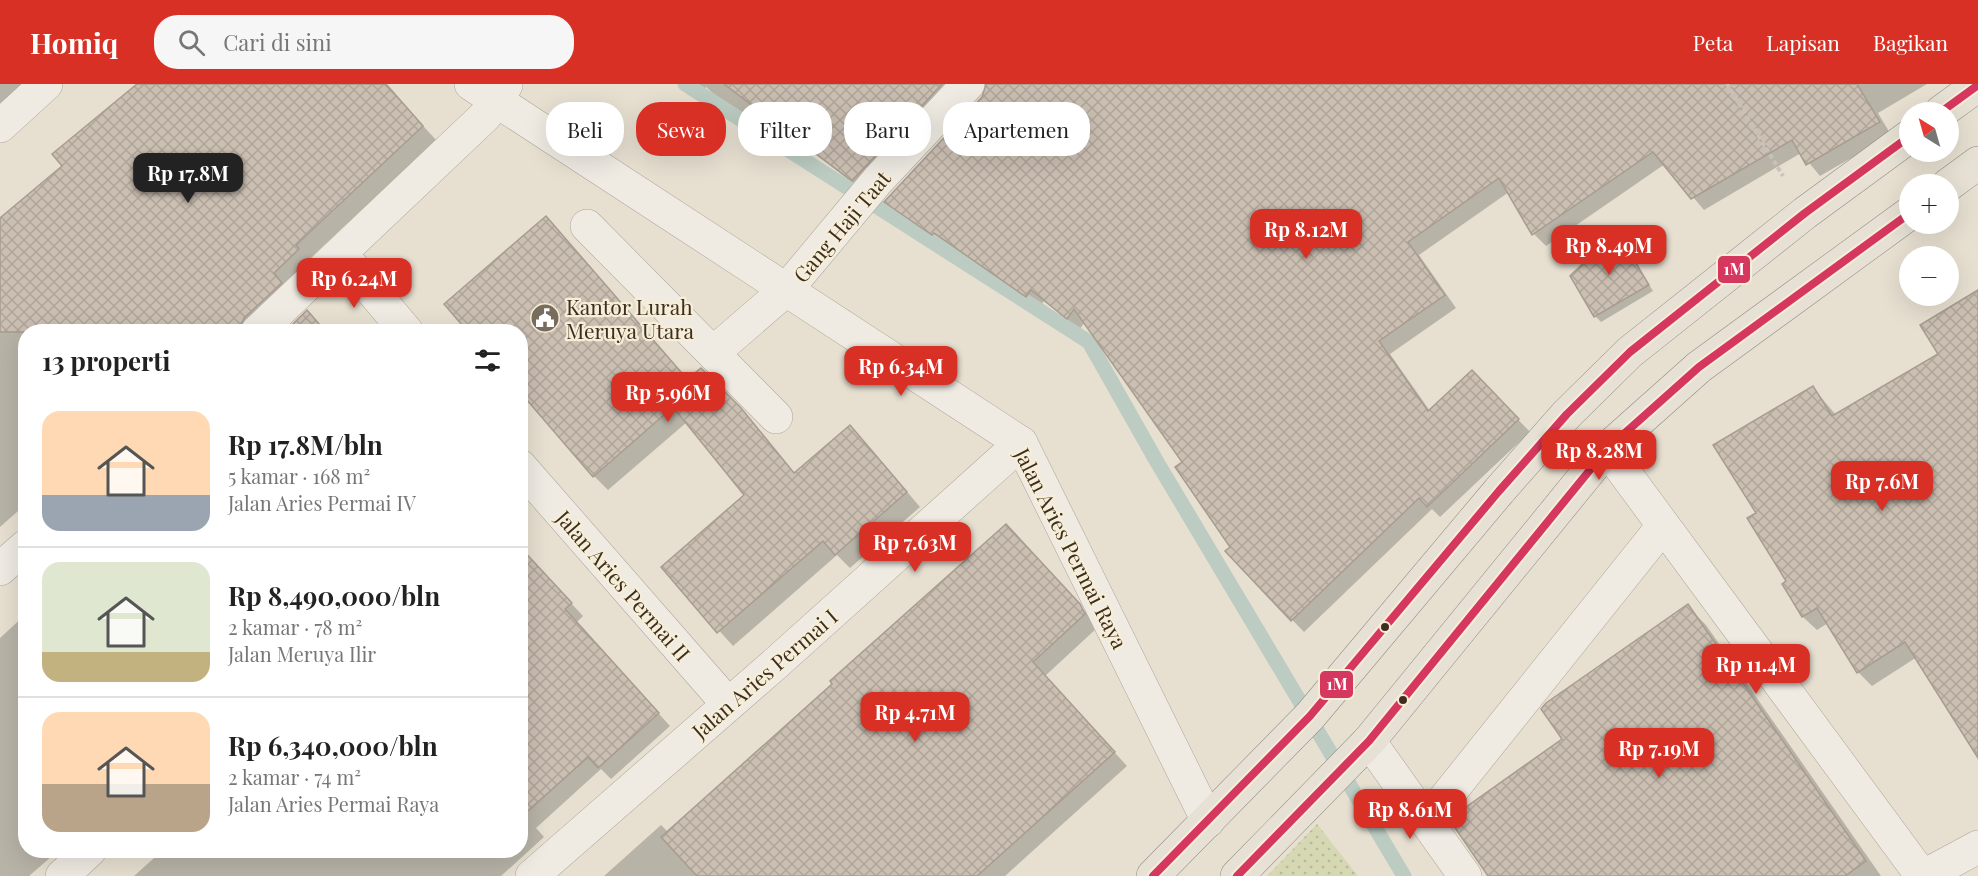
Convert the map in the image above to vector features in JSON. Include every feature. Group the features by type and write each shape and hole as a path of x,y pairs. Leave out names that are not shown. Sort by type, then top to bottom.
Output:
{"main road":[{"path":"1955,102 1978,86"},
{"path":"1153,876 1310,716 1499,491 1567,414 1630,352 1805,213 1899,144"},
{"path":"1959,177 1978,163"},
{"path":"1237,876 1369,741 1606,449 1699,367 1899,221"}],"street":[{"path":"0,126 46,84"},
{"name":"Gang Haji Taat","path":"714,352 787,289 817,256 878,180 968,84"},
{"path":"266,324 341,254 491,90"},
{"name":"Jalan Aries Permai Raya","path":"491,90 1021,443 1208,821"},
{"path":"587,226 776,417"},
{"path":"341,254 400,324"},
{"name":"Jalan Aries Permai I","path":"532,876 1021,443"},
{"path":"1606,449 1923,876 1978,847"},
{"name":"Jalan Aries Permai II","path":"528,475 728,704"},
{"path":"1428,821 1663,526"},
{"path":"0,570 18,553"},
{"path":"1369,741 1465,876"},
{"path":"62,876 81,858"}],"path":[{"path":"1727,84 1805,213"}],"green space":[{"path":"1317,824 1358,876 1267,876"}],"building":[{"path":"137,84 386,84 423,126 296,245 299,249 274,273 282,283 244,318 242,324 18,324 18,332 0,332 0,218 62,166 52,154"},
{"path":"724,84 942,84 925,102 844,102 844,156 875,156 852,181 819,156 832,156 832,102 748,102"},
{"path":"986,84 1857,84 1880,122 1806,165 1792,140 1691,199 1653,152 1532,235 1499,178 1408,242 1445,295 1379,341 1428,411 1472,370 1519,419 1427,507 1419,498 1291,621 1225,551 1230,547 1175,467 1182,462 1074,309 1067,319 1031,290 1026,297 934,233 932,235 884,202 927,156 931,156 931,152 943,139 943,156 1090,156 1090,102 977,102 982,97"},
{"path":"546,216 687,379 701,368 741,408 794,473 850,425 907,492 835,555 823,541 717,633 661,567 744,495 673,407 593,477 528,401 528,324 461,324 444,304"},
{"path":"1617,231 1649,285 1594,317 1570,276"},
{"path":"1978,290 1978,758 1905,642 1857,673 1817,608 1802,617 1782,584 1786,581 1747,518 1756,513 1713,445 1813,386 1832,416 1938,354 1920,325 1951,306 1959,306 1959,301"},
{"path":"307,310 319,324 293,324"},
{"path":"1006,524 1080,604 1085,614 1033,662 1115,752 977,876 697,876 661,837 832,684 830,681"},
{"path":"528,556 572,603 565,609 659,713 598,768 588,757 528,811"},
{"path":"1688,604 1866,861 1845,876 1488,876 1451,822 1459,812 1562,739 1541,709 1546,703"}],"waterway":[{"path":"685,84 1089,342 1157,462 1404,876"}],"transit line":[{"name":"1M","path":"1955,102 1978,85"},
{"name":"1M","path":"1153,876 1310,716 1499,491 1567,414 1630,352 1805,213 1899,144"},
{"name":"1M","path":"1237,876 1369,741 1607,449 1699,367 1899,221"}],"place":[{"name":"Kantor Lurah Meruya Utara","path":"545,318"}]}
